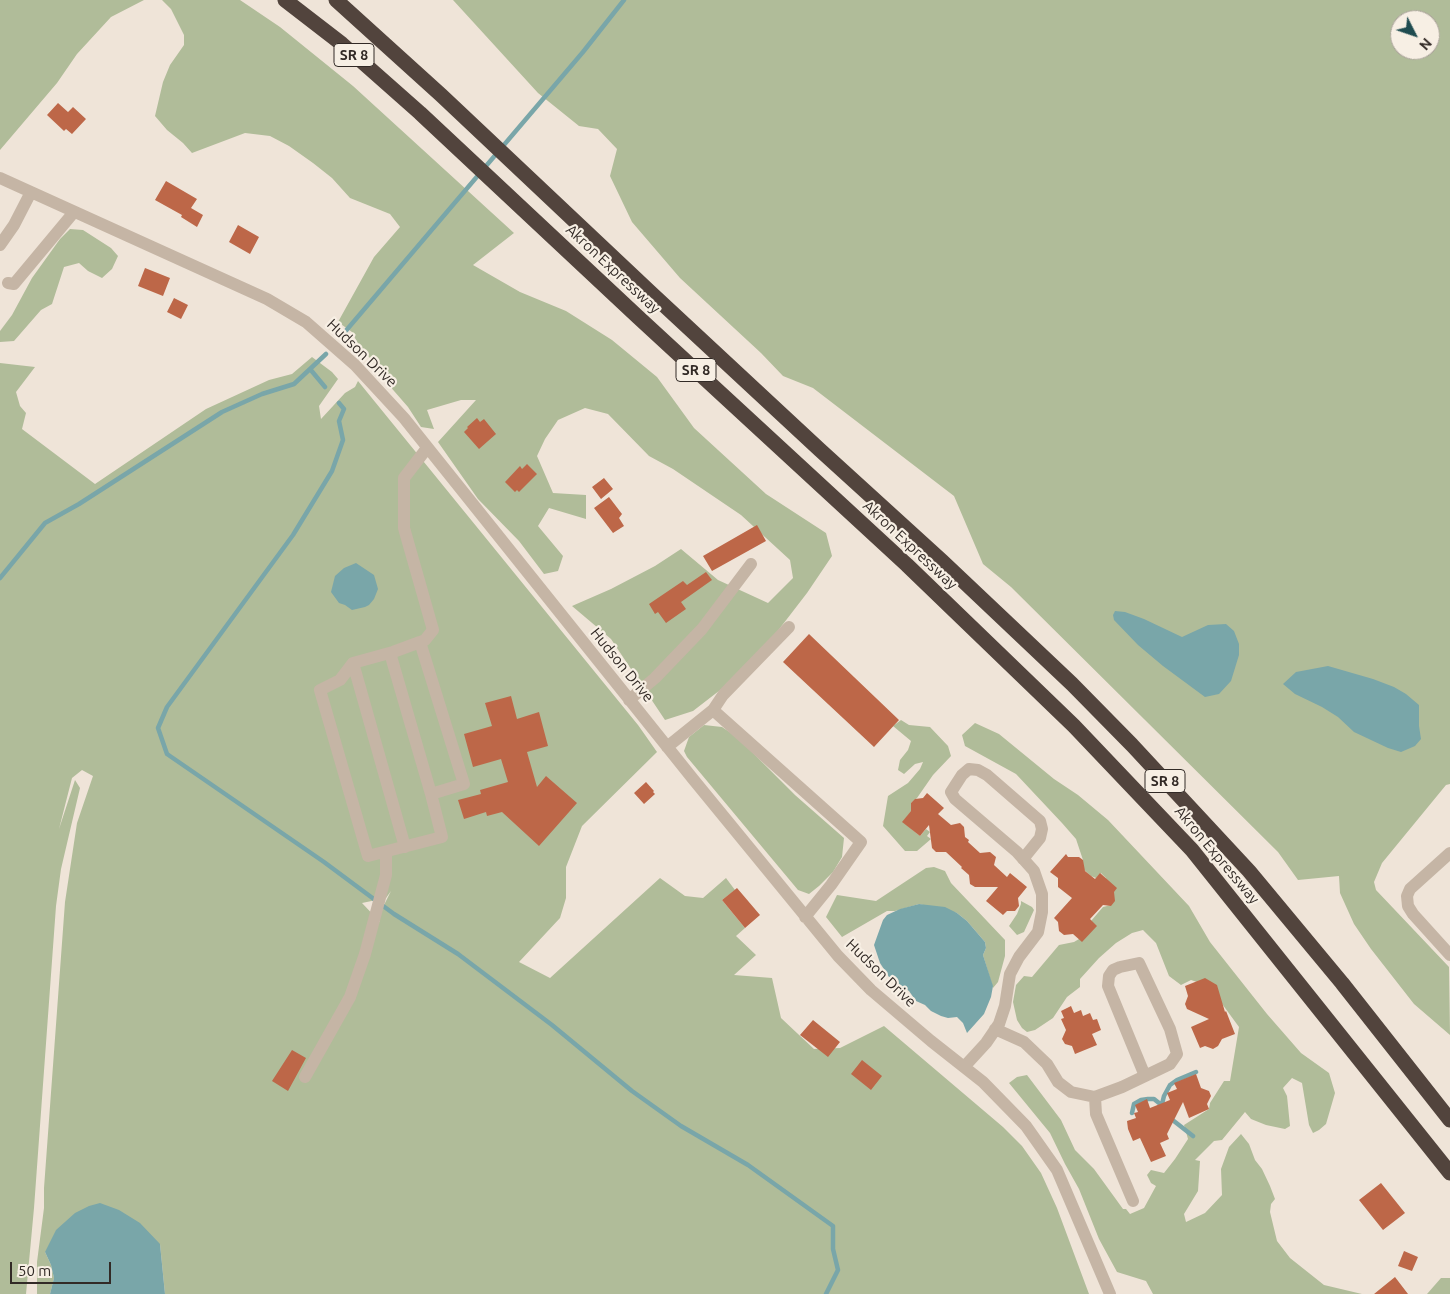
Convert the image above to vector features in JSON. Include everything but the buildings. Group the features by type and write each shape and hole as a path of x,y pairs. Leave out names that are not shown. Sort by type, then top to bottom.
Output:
{"highway":[{"name":"Akron Expressway","path":"285,0 342,44 420,113 907,565 1074,726 1192,850 1450,1173"},
{"name":"Akron Expressway","path":"336,0 441,95 812,444 942,561 1072,684 1132,745 1249,871 1342,983 1449,1119"},
{"path":"1426,1143 1450,1183"}],"street":[{"name":"Hudson Drive","path":"0,178 268,299 306,322 327,339 377,388 838,956 871,990 995,1094 1026,1126 1057,1170 1110,1294"},
{"path":"0,245 31,192"},
{"path":"8,283 14,284 74,212"},
{"path":"390,653 442,837 368,856 320,690 340,680 353,663 390,653 425,640 433,630 404,528 404,478 427,448"},
{"path":"629,700 655,678 702,629 750,564"},
{"path":"667,747 713,710 723,695 789,627"},
{"path":"420,642 464,784 431,794"},
{"path":"353,663 405,847"},
{"path":"713,710 861,842 831,885 805,917"},
{"path":"964,1067 986,1043 999,1024 1005,1006 1010,974 1019,957 1038,932 1042,912 1042,894 1034,871 955,799 951,792 962,775 970,769 978,770 987,775 1038,817 1042,829 1040,838 1023,859"},
{"path":"305,1077 350,997 365,954 386,875 386,852"},
{"path":"1450,853 1410,889 1407,896 1408,906 1413,914 1450,955"},
{"path":"995,1029 1024,1042 1047,1064 1058,1082 1071,1092 1094,1097 1145,1076 1170,1064 1177,1054 1170,1029 1138,963 1113,970 1109,976 1108,986 1145,1076"},
{"path":"1094,1097 1096,1114 1133,1201"}],"green space":[{"path":"0,0 144,0 111,17 77,54 57,83 0,150"},
{"path":"162,0 240,0 280,27 353,86 514,233 473,265 520,292 566,311 612,340 657,377 694,428 766,494 826,533 832,556 807,593 750,667 693,711 665,720 611,639 572,606 611,589 655,566 681,549 718,580 768,603 793,578 790,560 741,515 673,469 649,456 608,414 585,408 558,420 545,439 537,456 553,493 586,495 586,519 549,508 538,526 563,556 558,571 544,574 519,541 478,499 438,442 476,400 461,400 427,410 434,429 421,427 408,407 374,368 375,363 360,348 352,332 338,322 374,257 400,227 390,214 350,198 332,178 313,163 289,146 270,136 245,133 192,153 167,130 155,116 163,82 170,65 184,45 184,35 171,9"},
{"path":"453,0 1450,0 1450,784 1446,785 1382,863 1374,882 1376,890 1449,967 1450,1035 1414,1004 1371,949 1354,924 1340,893 1339,876 1298,880 1278,852 1011,587 983,564 954,496 813,388 783,376 680,278 632,222 610,176 617,149 598,129 579,126 538,93"},
{"path":"70,229 83,230 111,248 118,256 112,269 102,278 88,271 79,263 64,267 52,304 41,310 14,341 0,342 0,331 12,315 32,278 60,239"},
{"path":"312,357 338,379 319,406 321,419 345,393 355,387 358,381 638,725 657,752 582,826 566,867 566,898 560,918 519,962 550,978 660,878 685,896 703,898 726,878 735,890 722,900 745,928 736,936 756,955 734,975 772,978 781,1018 814,1049 840,1048 884,1026 1003,1127 1022,1146 1041,1173 1057,1208 1089,1294 165,1294 160,1244 45,1252 54,1278 50,1294 37,1294 37,1262 44,1208 65,902 77,823 93,776 82,770 72,778 59,829 75,780 80,788 61,869 56,906 26,1294 0,1294 0,363 35,367 16,392 20,406 26,413 22,429 95,484 206,409 269,380 292,374","holes":["391,891 380,913 380,922 362,903 386,898"]},
{"path":"901,720 909,725 930,727 948,746 951,756 911,803 912,810 903,822 920,836 926,829 930,832 927,836 931,839 917,851 905,851 883,826 888,796 908,783 920,769 923,762 915,764 904,774 898,770 900,760 908,750 911,741 893,726"},
{"path":"975,723 999,734 1108,820 1189,906 1210,942 1267,1014 1301,1053 1329,1073 1335,1093 1326,1124 1319,1130 1313,1133 1309,1125 1302,1083 1292,1078 1283,1088 1287,1096 1290,1126 1285,1129 1266,1125 1251,1119 1245,1112 1222,1140 1214,1141 1195,1160 1200,1161 1198,1191 1184,1214 1186,1222 1205,1213 1222,1195 1221,1169 1229,1147 1241,1134 1249,1144 1275,1199 1271,1204 1270,1212 1277,1241 1290,1258 1324,1285 1362,1294 1153,1294 1146,1281 1117,1272 1099,1239 1079,1189 1050,1133 1009,1083 1017,1077 1027,1075 1061,1120 1075,1150 1094,1169 1123,1209 1126,1209 1130,1214 1144,1208 1156,1186 1151,1183 1147,1175 1151,1170 1164,1173 1188,1139 1184,1125 1209,1109 1210,1103 1224,1081 1230,1081 1239,1027 1209,986 1191,980 1181,985 1169,976 1156,943 1143,930 1132,933 1116,943 1099,958 1080,979 1080,987 1067,997 1053,1018 1035,1030 1027,1032 1022,1028 1017,1020 1013,1002 1016,985 1024,976 1032,977 1059,945 1074,942 1089,933 1091,921 1103,907 1111,905 1106,878 1101,873 1096,878 1091,876 1082,868 1083,860 1076,839 1062,823 1016,774 965,746 962,735"},
{"path":"704,725 722,727 737,737 795,795 844,838 842,857 833,872 809,894 798,890 687,757 684,751 689,737"},
{"path":"934,867 945,871 951,883 1005,940 1005,956 998,982 993,988 983,955 986,948 985,942 967,921 957,913 919,904 895,911 887,911 842,937 826,917 837,895 876,901 926,868"},
{"path":"1021,901 1034,910 1024,932 1017,935 1009,926 1017,914"},
{"path":"1441,1278 1450,1278 1450,1294 1427,1294"}],"water":[{"path":"356,563 374,575 378,589 369,605 352,610 339,603 331,592 335,576 344,568"},
{"path":"1115,611 1125,612 1144,619 1182,637 1208,625 1226,624 1234,631 1239,644 1239,655 1231,681 1219,694 1205,697 1138,645 1114,620 1113,615"},
{"path":"1328,666 1373,679 1406,694 1419,705 1421,739 1415,746 1401,752 1388,748 1354,732 1338,717 1295,694 1283,684 1296,672"},
{"path":"919,904 945,907 957,913 967,921 985,942 986,948 983,955 993,986 991,997 984,1014 967,1033 963,1023 957,1017 948,1018 941,1016 916,1001 909,991 889,977 880,963 874,945 883,920 887,915 900,909"},
{"path":"100,1203 119,1210 140,1223 160,1244 165,1294 50,1294 54,1278 45,1252 56,1230 75,1213"}],"waterway":[{"path":"344,333 583,52 624,0"},
{"path":"0,578 45,523 79,504 222,412 262,394 294,384 326,354"},
{"path":"310,369 325,387"},
{"path":"339,403 344,409 339,421 343,440 332,471 293,535 167,707 158,728 167,754 324,862 394,914 458,954 552,1025 632,1091 681,1126 748,1165 833,1226 833,1249 838,1270 826,1294"},
{"path":"1162,1104 1170,1085 1196,1072"},
{"path":"1132,1113 1134,1104 1141,1100 1154,1099 1164,1107"},
{"path":"1170,1118 1193,1136"}]}
